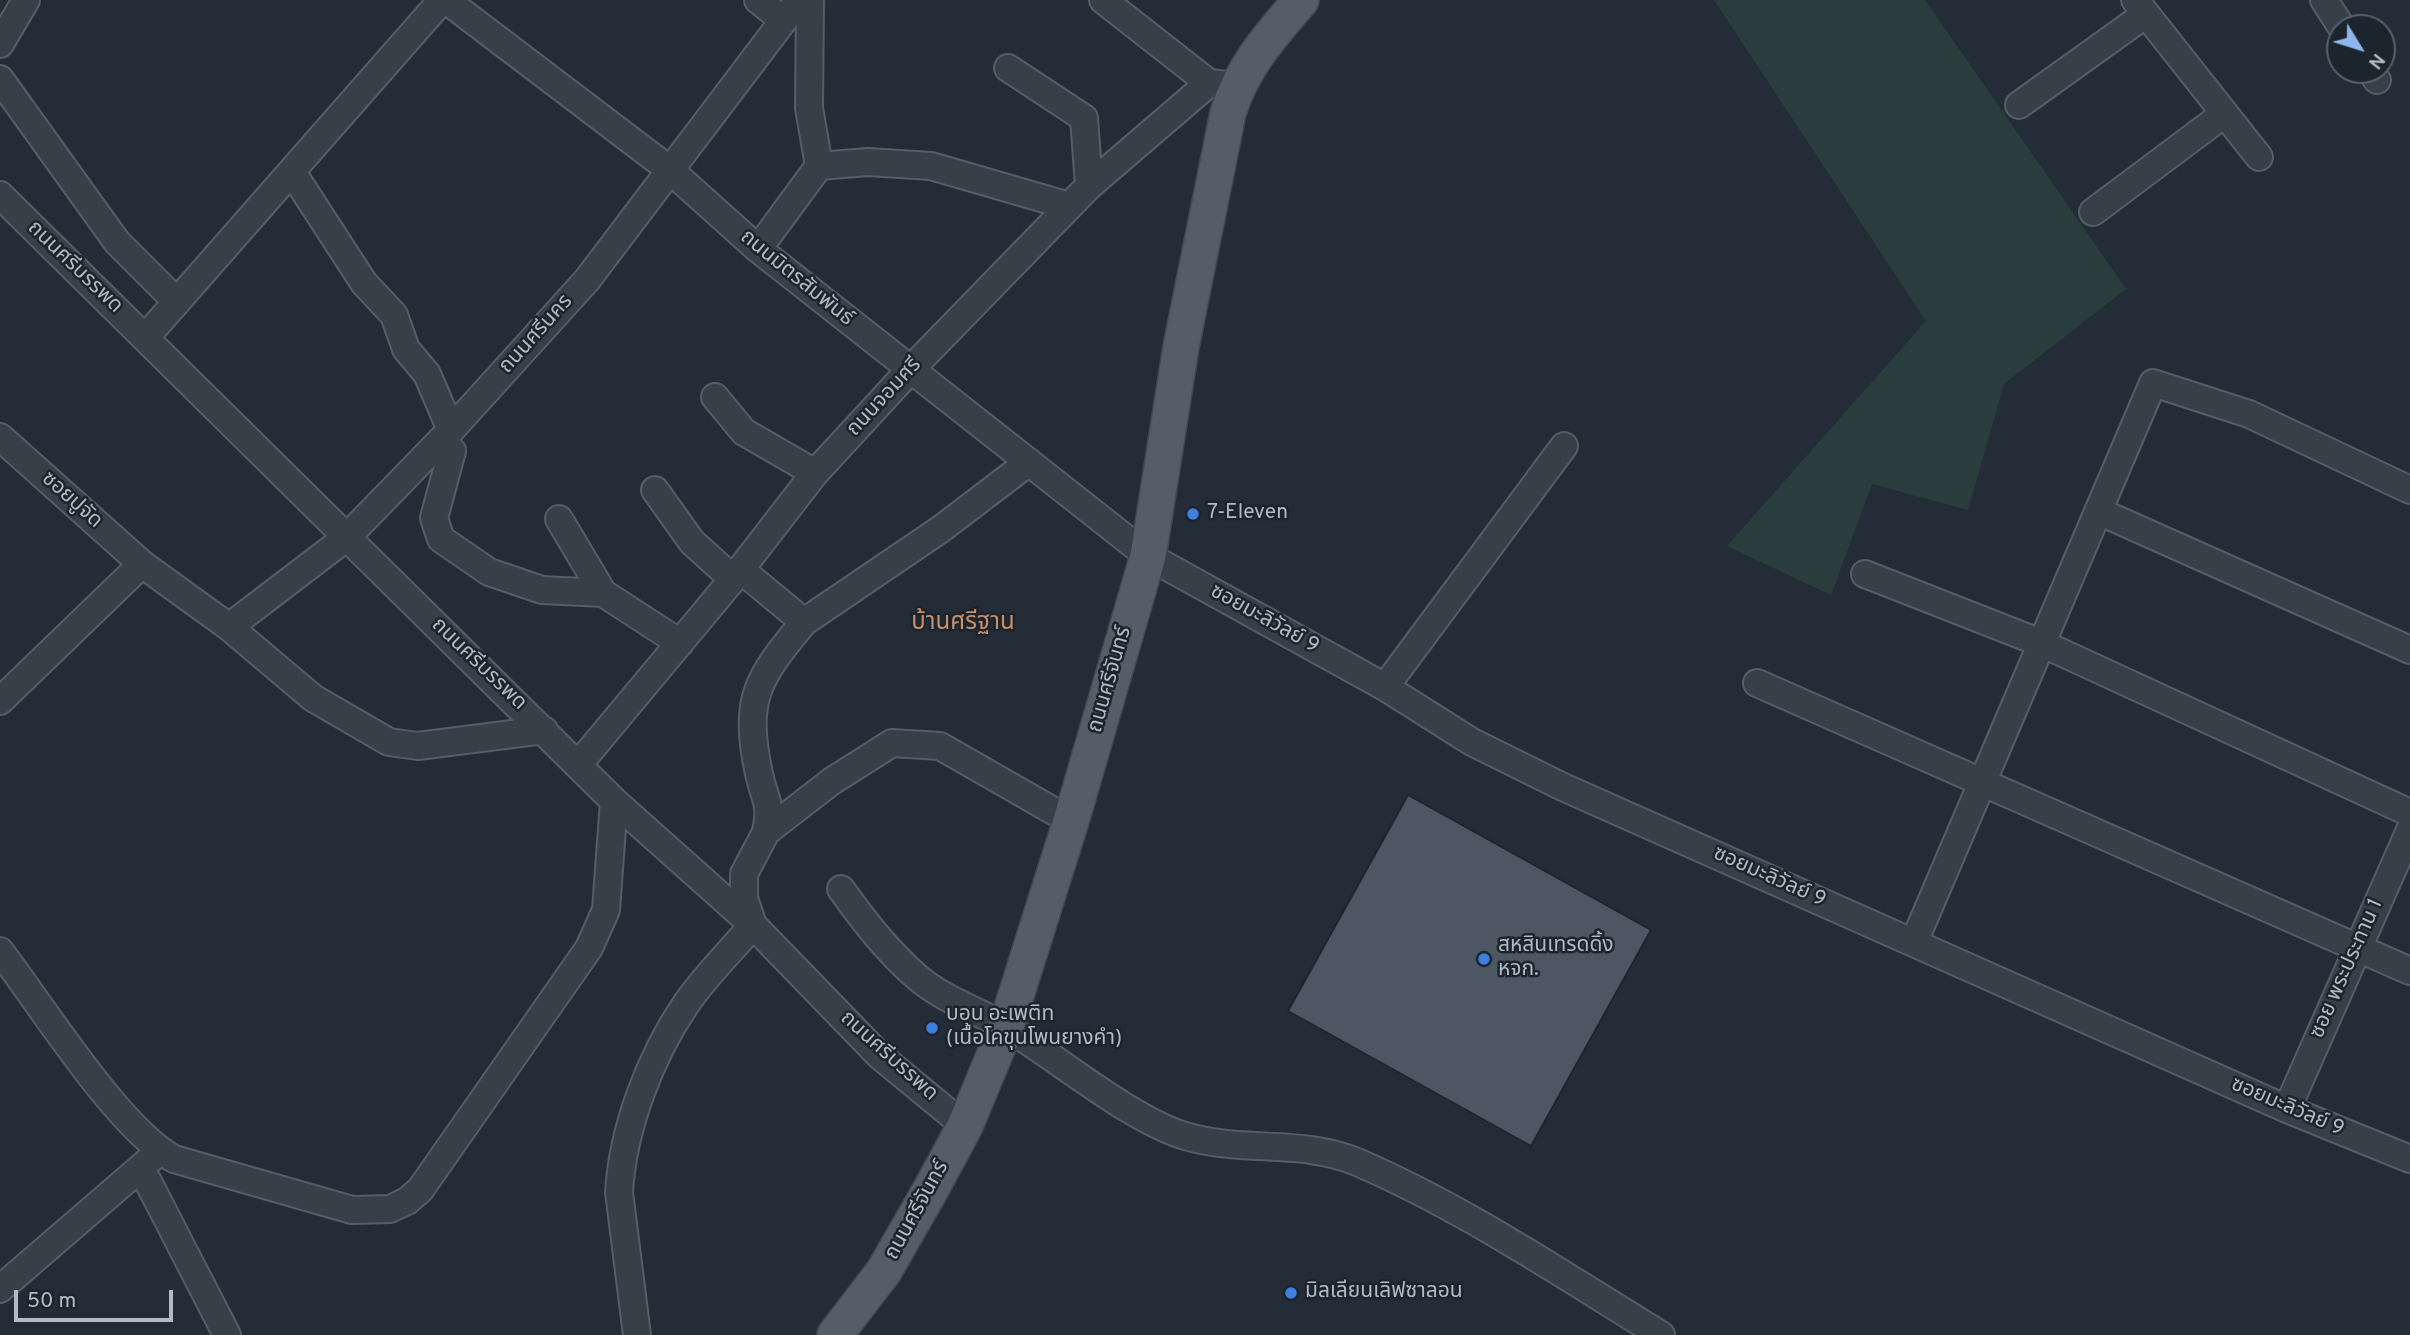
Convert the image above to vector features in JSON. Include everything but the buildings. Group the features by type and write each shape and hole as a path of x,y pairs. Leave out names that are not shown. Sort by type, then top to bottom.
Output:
{"main road":[{"name":"ถนนศรีจันทร์","path":"835,1335 884,1271 965,1126 1006,1027 1071,821 1148,556 1181,347 1225,126 1222,85 1253,55 1301,0"}],"street":[{"path":"0,44 26,0"},
{"path":"145,338 444,0"},
{"name":"ถนนมิตรสัมพันธ์","path":"444,0 670,170 758,249 1148,556"},
{"path":"758,0 791,10"},
{"path":"758,249 819,166 809,108 810,0"},
{"path":"1103,0 1222,85"},
{"path":"2019,105 2141,7 2259,157"},
{"name":"ถนนศรีนคร","path":"229,627 348,537 587,280 791,10"},
{"path":"1009,68 1084,118 1089,186"},
{"path":"0,79 117,242 177,302"},
{"name":"ถนนจอมศรี","path":"578,765 737,574 815,473 910,370 1089,186 1222,85"},
{"path":"2093,212 2224,114"},
{"path":"819,166 869,162 931,166 1069,206"},
{"path":"292,173 364,283 394,315 406,349 428,374 452,451 434,518 441,539 489,572 542,590 603,593"},
{"name":"ถนนศรีบรรพด","path":"0,195 614,802 753,925 880,1056 965,1126"},
{"path":"1913,942 2152,383 2249,414 2410,490"},
{"path":"715,397 744,432 815,473"},
{"name":"ซอยปูจัด","path":"0,438 142,564 229,627 313,698 390,742 418,746 544,730"},
{"path":"1385,687 1564,446"},
{"path":"637,1335 619,1192 621,1168 638,1102 660,1051 687,1003 753,925 744,898 744,874 766,832 771,808 756,757 751,724 753,699 772,661 804,622 941,528 1029,462"},
{"path":"655,490 692,542 804,622"},
{"path":"2098,511 2410,650"},
{"path":"559,519 603,593 680,643"},
{"name":"ซอยมะลิวัลย์ 9","path":"1148,556 1385,687 1472,742 1563,787 2287,1109 2410,1158"},
{"path":"0,701 142,564"},
{"path":"1865,574 2041,643 2410,813"},
{"path":"1757,683 2410,971"},
{"path":"766,832 853,766 892,743 905,742 940,746 1071,821"},
{"path":"0,1289 151,1160 174,1159 352,1210 390,1209 407,1202 420,1190 599,929 606,910 614,802"},
{"name":"ซอย พระประทาน 1","path":"2287,1109 2410,830"},
{"path":"841,889 880,942 918,978 947,999 1006,1027 1156,1124 1223,1146 1317,1149 1355,1161 1469,1217 1661,1335"},
{"path":"0,951 111,1100 151,1160 227,1335"}],"green space":[{"path":"1714,0 1925,0 2126,289 2004,384 1968,510 1872,484 1831,595 1727,546 1926,321"}],"place":[{"name":"7-Eleven","path":"1193,514"},
{"name":"สหสินเทรดดิ้ง หจก.","path":"1484,959"},
{"name":"บอน อะเพติท (เนื้อโคขุนโพนยางคำ)","path":"932,1028"},
{"name":"มิลเลียนเลิฟซาลอน","path":"1291,1293"}],"district":[{"name":"บ้านศรีฐาน","path":"963,624"}]}
